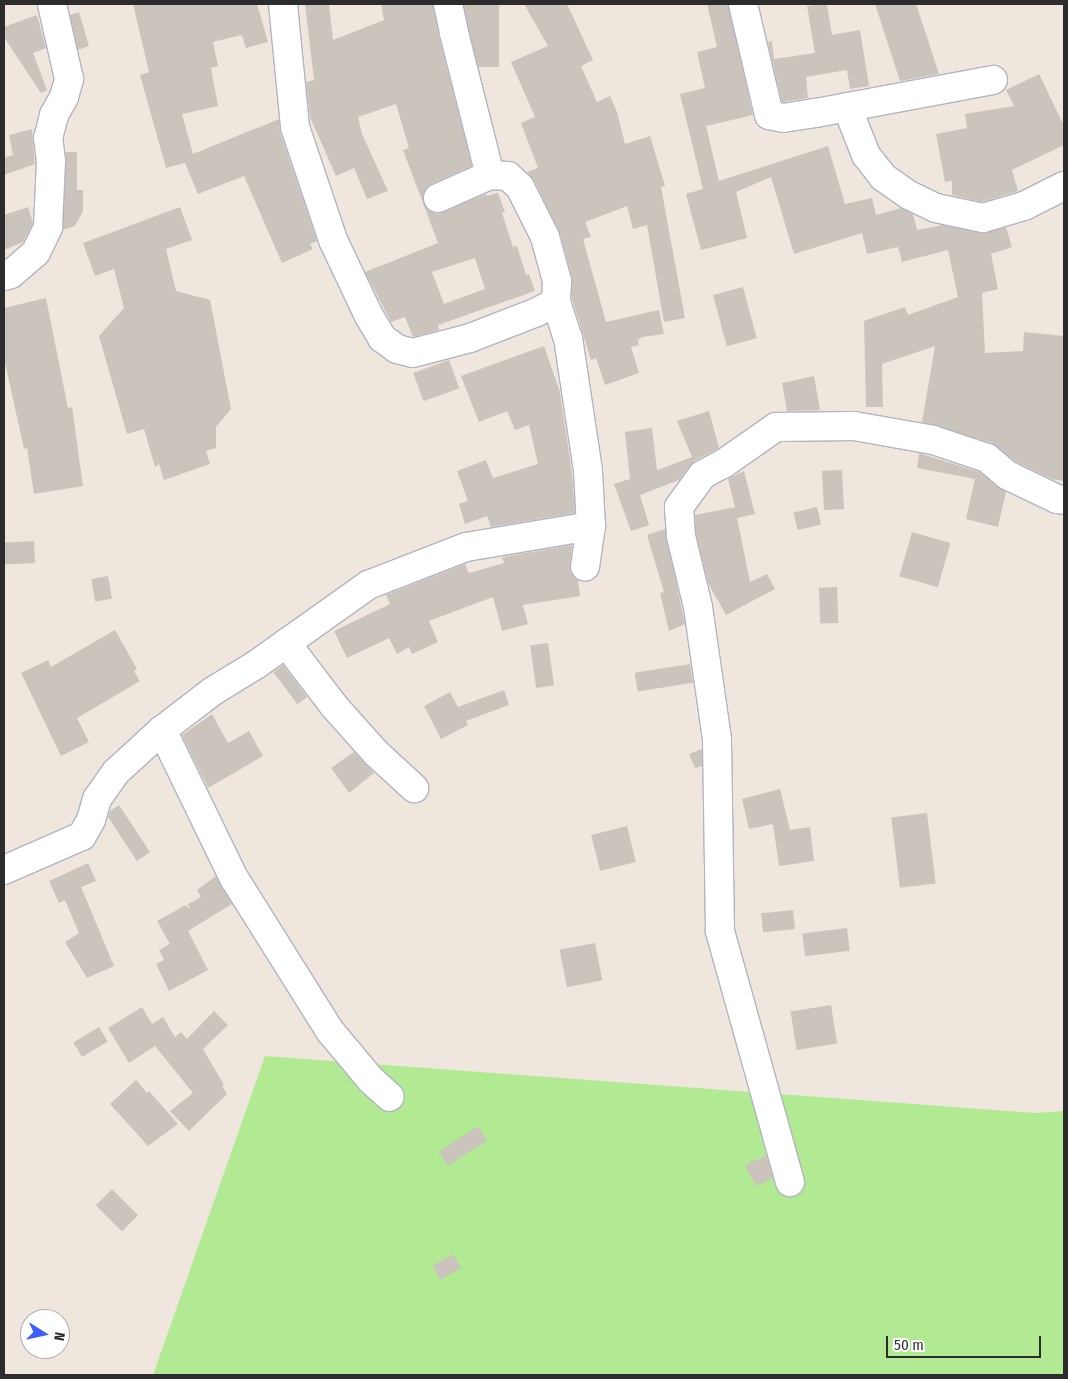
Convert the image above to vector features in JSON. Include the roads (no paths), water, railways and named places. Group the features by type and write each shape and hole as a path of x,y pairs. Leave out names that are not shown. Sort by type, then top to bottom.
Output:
{"street":[{"path":"4,276 11,274 36,252 48,227 51,169 48,138 54,115 64,97 69,79 52,4"},
{"path":"283,4 295,127 333,240 369,316 382,338 397,349 413,353 470,338 537,312 556,302"},
{"path":"448,4 490,175"},
{"path":"743,4 769,115 783,118 848,108 993,80"},
{"path":"848,108 866,155 883,177 909,195 936,208 983,218 1024,206 1064,186"},
{"path":"438,198 490,175 508,176 520,187 545,237 557,281 556,302 568,338 588,471 591,526 585,567"},
{"path":"790,1182 720,931 717,738 698,607 681,536 679,507 702,475 723,464 776,427 854,426 933,440 987,458 1007,474 1056,499 1064,500"},
{"path":"4,870 82,836 91,820 97,799 116,772 162,730 213,690 286,644 368,585 466,547 591,526"},
{"path":"286,644 334,706 376,753 414,788"},
{"path":"162,730 234,878 330,1031 371,1080 390,1097"}]}
